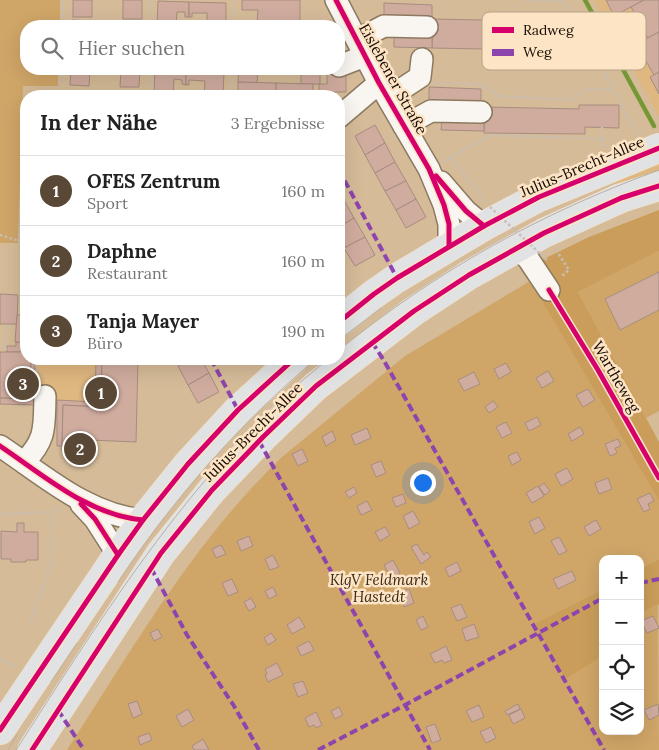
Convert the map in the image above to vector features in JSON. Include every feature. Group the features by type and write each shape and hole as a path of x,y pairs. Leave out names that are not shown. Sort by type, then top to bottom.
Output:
{"main road":[{"name":"Julius-Brecht-Allee","path":"345,317 374,294 449,245 487,216 652,150"},
{"name":"Julius-Brecht-Allee","path":"345,363 414,311 469,275 544,233 622,198 659,186"},
{"name":"Julius-Brecht-Allee","path":"0,730 143,520 188,464 238,410 287,365"},
{"name":"Julius-Brecht-Allee","path":"32,750 161,553 212,490 258,441 316,386 343,365"}],"street":[{"name":"Eislebener Straße","path":"336,0 345,20"},
{"name":"Eislebener Straße","path":"345,20 352,36 429,169 444,205 449,224 449,245"},
{"path":"345,52 352,36 384,26 427,27"},
{"path":"345,113 421,68"},
{"path":"404,126 431,111 482,112"},
{"name":"Eislebener Straße","path":"429,169 466,211 487,216"},
{"path":"518,248 553,280"},
{"path":"24,462 34,452 43,434 45,396"},
{"path":"0,446 76,498 103,511 125,518 143,520"},
{"path":"76,498 96,519 118,555"}],"path":[{"path":"62,20 63,0"},
{"path":"150,0 150,20"},
{"path":"233,20 234,0"},
{"path":"525,0 560,1 570,12"},
{"path":"421,68 429,83 480,84 499,96 571,100 587,89 614,90"},
{"path":"603,70 652,150"},
{"path":"60,75 60,90"},
{"path":"151,75 151,90"},
{"path":"231,90 232,75"},
{"path":"602,127 606,169"},
{"path":"429,169 492,135 602,139"},
{"path":"451,158 482,199"},
{"path":"487,216 548,260 553,266"},
{"path":"0,235 19,241 20,222"},
{"path":"544,233 569,270 553,280"},
{"path":"4,349 4,340 9,324"},
{"path":"0,514 52,512 76,498"},
{"path":"30,624 52,561 52,512"}],"shaded area":[{"path":"594,0 659,0 659,116 633,70 646,70 646,12 601,12"},
{"path":"659,156 659,180 621,193 612,173"},
{"path":"659,210 659,251 578,292 659,442 659,501 530,281 521,270 589,237"},
{"path":"35,365 96,365 95,402 35,399"},
{"path":"659,559 659,606 658,604 644,612 644,600 644,567"},
{"path":"599,591 599,658 565,679 535,624"}],"green space":[{"path":"0,0 60,0 60,20 20,20 20,75 58,75 58,86 23,86 23,90 20,90 18,243 0,243"},
{"path":"659,251 659,411 646,418 578,292"},
{"name":"KlgV Feldmark Hastedt","path":"530,281 659,501 659,559 644,567 644,555 599,555 599,591 536,624 565,678 599,658 599,735 644,735 644,612 658,604 659,750 67,750 166,597 221,524 250,490 282,457 405,356"}],"building":[{"path":"73,0 92,0 92,17 73,17"},
{"path":"123,0 142,0 142,19 123,19"},
{"path":"242,0 300,0 300,20 257,20 258,10 242,10"},
{"path":"606,0 644,0 622,12 612,12"},
{"path":"644,0 659,0 659,32 648,38 646,34 646,12 634,12 631,7"},
{"path":"158,1 189,2 189,17 185,17 185,12 177,12 176,20 157,20"},
{"path":"189,2 226,3 226,20 207,20 207,13 192,13 192,17 189,17"},
{"path":"384,3 432,5 432,17 384,16"},
{"path":"433,19 482,20 482,49 432,48"},
{"path":"659,32 659,72 654,75 646,61 646,39"},
{"path":"394,34 432,35 432,48 394,47"},
{"path":"659,72 659,94 650,77"},
{"path":"346,73 346,92 345,90 319,90 319,84 327,84 327,75 345,75"},
{"path":"71,75 90,75 89,86 70,85"},
{"path":"121,75 140,75 139,87 120,87"},
{"path":"155,75 186,75 186,85 182,84 182,80 174,79 173,90 154,90"},
{"path":"186,75 224,75 223,90 204,90 205,81 189,80 189,85 186,85"},
{"path":"239,75 258,75 257,83 238,82"},
{"path":"301,75 320,75 320,84 301,84"},
{"path":"238,82 276,83 276,90 238,90"},
{"path":"276,83 313,84 313,90 276,90"},
{"path":"429,87 481,89 481,102 429,101"},
{"path":"579,105 619,105 619,128 585,127 585,134 484,133 485,107 579,109"},
{"path":"442,118 484,119 484,131 441,130"},
{"path":"375,125 385,143 365,155 355,136"},
{"path":"385,143 395,162 375,173 365,155"},
{"path":"395,162 406,181 385,191 375,173"},
{"path":"406,181 416,199 396,210 385,191"},
{"path":"416,199 426,217 406,228 396,210"},
{"path":"345,202 354,218 345,223"},
{"path":"354,218 365,237 345,247 345,223"},
{"path":"365,237 375,255 355,266 345,247"},
{"path":"659,272 659,310 620,330 605,299"},
{"path":"0,294 18,295 17,324 0,324"},
{"path":"17,315 20,315 20,342 15,342"},
{"path":"16,342 20,342 20,352 7,352 7,346 16,346"},
{"path":"0,352 20,352 20,365 31,365 30,399 0,398"},
{"path":"506,363 511,372 499,379 494,369"},
{"path":"31,365 35,365 35,405 0,404 0,398 30,399"},
{"path":"96,365 102,365 101,407 63,405 62,446 57,446 57,400 95,402"},
{"path":"102,365 138,365 136,442 90,440 90,451 62,451 63,405 101,407"},
{"path":"204,365 209,373 188,385 178,366"},
{"path":"548,371 554,381 542,388 536,378"},
{"path":"474,372 480,384 464,391 458,380"},
{"path":"209,373 219,392 198,403 188,385"},
{"path":"588,389 595,400 583,407 576,395"},
{"path":"493,401 498,407 489,413 485,407"},
{"path":"537,417 541,425 529,431 525,423"},
{"path":"506,422 512,433 502,438 496,427"},
{"path":"580,427 584,434 572,441 568,434"},
{"path":"367,428 371,438 355,445 351,435"},
{"path":"332,431 336,440 326,446 322,437"},
{"path":"618,439 621,446 615,448 617,453 610,456 605,444"},
{"path":"302,449 308,461 298,466 292,454"},
{"path":"517,452 521,460 512,465 508,456"},
{"path":"381,461 386,473 376,477 371,465"},
{"path":"567,468 573,479 561,486 555,474"},
{"path":"608,478 612,489 599,494 595,483"},
{"path":"544,483 550,491 545,495 539,487"},
{"path":"538,486 544,496 532,503 526,493"},
{"path":"354,487 357,493 349,498 345,492"},
{"path":"650,493 654,501 648,504 650,509 644,512 637,499"},
{"path":"403,494 406,503 396,507 392,498"},
{"path":"367,501 372,510 361,515 357,506"},
{"path":"413,511 420,523 409,529 403,516"},
{"path":"539,517 545,528 535,534 529,522"},
{"path":"596,520 601,529 589,536 584,527"},
{"path":"17,523 24,523 24,532 38,532 38,560 11,562 11,559 1,559 1,531 17,532"},
{"path":"385,527 390,535 380,541 375,532"},
{"path":"249,536 253,546 241,551 237,541"},
{"path":"559,537 567,551 559,555 551,541"},
{"path":"417,544 424,555 427,552 431,557 421,564 411,547"},
{"path":"221,545 226,554 216,558 212,549"},
{"path":"273,555 279,567 270,570 265,559"},
{"path":"393,560 400,573 391,579 384,565"},
{"path":"457,562 461,571 449,577 445,568"},
{"path":"572,571 576,580 558,589 553,579"},
{"path":"232,579 238,592 228,596 222,583"},
{"path":"273,587 277,595 269,599 265,591"},
{"path":"409,589 414,603 404,607 399,592"},
{"path":"251,598 256,607 249,611 244,602"},
{"path":"461,604 467,617 457,621 451,608"},
{"path":"423,616 428,627 421,630 416,620"},
{"path":"653,616 659,628 647,633 644,627 644,620"},
{"path":"299,617 305,627 292,634 287,625"},
{"path":"474,624 479,637 466,641 462,629"},
{"path":"158,629 162,637 154,641 150,633"},
{"path":"271,633 276,640 268,645 264,638"},
{"path":"309,641 314,650 301,656 297,647"},
{"path":"446,646 452,660 444,663 442,660 435,663 430,654"},
{"path":"277,663 283,675 268,682 265,669"},
{"path":"303,681 308,693 298,697 293,684"},
{"path":"137,701 142,714 133,718 128,704"},
{"path":"518,704 520,709 507,715 505,711"},
{"path":"658,704 659,715 649,720 644,710"},
{"path":"479,705 484,717 472,722 466,711"},
{"path":"339,707 343,715 335,719 331,711"},
{"path":"188,709 194,720 182,727 176,716"},
{"path":"521,709 525,718 513,724 509,715"},
{"path":"316,712 322,725 316,728 314,725 309,727 305,718"},
{"path":"435,724 441,740 432,743 426,727"},
{"path":"491,727 496,738 486,743 480,732"},
{"path":"149,733 152,740 140,745 138,737"},
{"path":"203,739 209,750 194,750 192,746"}],"waterway":[{"path":"585,0 592,12"},
{"path":"623,70 654,126"}],"tram line":[{"path":"345,345 414,294 491,246 572,205 659,170"},
{"path":"345,335 381,308"},
{"path":"118,582 161,521 209,463 261,409 309,365"},
{"path":"16,750 120,592 195,492 236,445 280,400 321,365"},
{"path":"51,682 77,643"},
{"path":"8,750 17,735"}],"marked path":[{"path":"345,181 397,278"},
{"path":"372,342 604,750"},
{"path":"214,365 238,410"},
{"path":"259,441 430,750"},
{"path":"151,568 187,635 234,706 259,750"},
{"path":"644,582 659,579"},
{"path":"318,750 599,600"},
{"path":"58,710 84,750"}],"cycle path":[{"path":"336,0 379,83 429,169 444,205 449,224 449,245"},
{"path":"345,317 397,278 484,226 539,197 659,148"},
{"path":"436,176 466,211 484,226"},
{"path":"345,364 414,311 469,275 544,233 621,198 659,186"},
{"name":"Wartheweg","path":"549,290 598,370 659,478"},
{"path":"0,730 143,520 188,464 238,410 287,365"},
{"path":"32,750 161,553 212,490 263,437 316,386 343,365"},
{"path":"0,446 85,502 123,517 143,520"},
{"path":"81,504 95,519 118,555"}],"place":[{"name":"Tanja Mayer","path":"23,384"},
{"name":"OFES Zentrum","path":"101,393"},
{"name":"Daphne","path":"80,449"}]}
